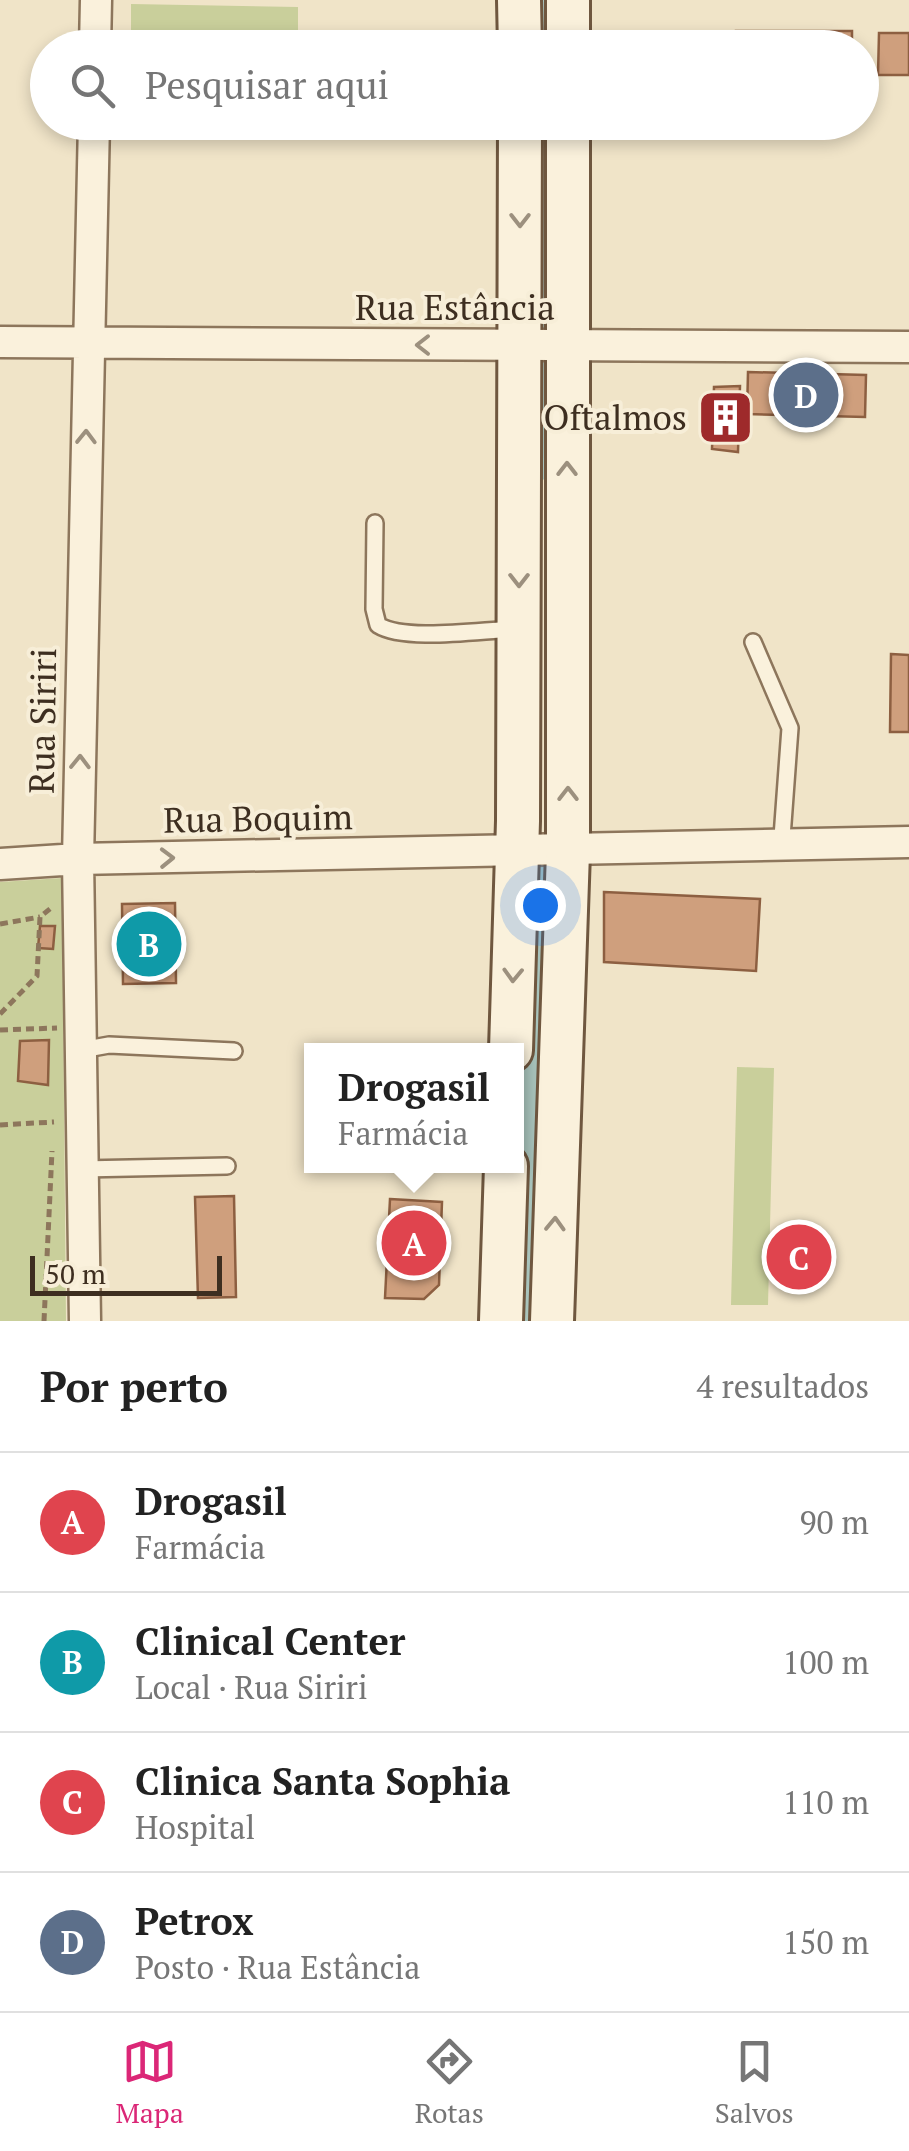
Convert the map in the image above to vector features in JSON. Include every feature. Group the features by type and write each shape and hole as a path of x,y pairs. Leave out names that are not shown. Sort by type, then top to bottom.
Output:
{"street":[{"path":"96,0 96,30"},
{"path":"520,0 520,30"},
{"path":"568,0 568,30"},
{"name":"Rua Siriri","path":"85,1321 78,860 93,140"},
{"path":"522,140 543,346 543,852 552,1321"},
{"path":"512,1043 543,852 519,628 543,346 566,140"},
{"name":"Rua Estância","path":"0,342 909,346"},
{"name":"Rua Boquim","path":"0,864 909,842"},
{"path":"501,1321 506,1173"}],"lane":[{"path":"375,523 374,609 378,624 388,631 409,632 519,628"},
{"path":"754,642 790,728 782,836 786,846"},
{"path":"80,1050 109,1045 234,1052"},
{"path":"82,1169 227,1166"}],"path":[{"path":"0,924 40,917 57,902 57,920"},
{"path":"0,1014 37,976 40,917"},
{"path":"0,1030 58,1028 58,1010"},
{"path":"0,1125 54,1122"},
{"path":"44,1321 52,1142"}],"green space":[{"path":"131,4 298,7 298,30 131,30"},
{"path":"62,878 66,1321 0,1321 0,882"},
{"path":"737,1067 774,1068 768,1305 731,1305"}],"building":[{"path":"879,33 909,33 909,75 879,75"},
{"path":"748,372 866,375 865,417 747,414"},
{"name":"Oftalmos","path":"740,386 738,452 712,449 714,387"},
{"path":"891,654 909,655 909,732 890,732"},
{"path":"604,892 760,899 756,971 604,962"},
{"path":"175,903 176,983 123,984 122,904"},
{"path":"40,926 55,926 53,949 38,948"},
{"path":"49,1040 48,1085 18,1081 20,1041"},
{"path":"234,1196 236,1297 198,1298 195,1197"},
{"path":"390,1199 442,1202 439,1285 424,1299 385,1298"}],"waterway":[{"path":"542,30 543,0"},
{"path":"540,466 542,140"},
{"path":"531,1314 538,854"}],"place":[{"name":"Petrox","path":"806,395"},
{"name":"Oftalmos","path":"726,418"},
{"name":"Clinical Center","path":"149,944"},
{"name":"Drogasil","path":"414,1243"},
{"name":"Clinica Santa Sophia","path":"799,1257"}]}
